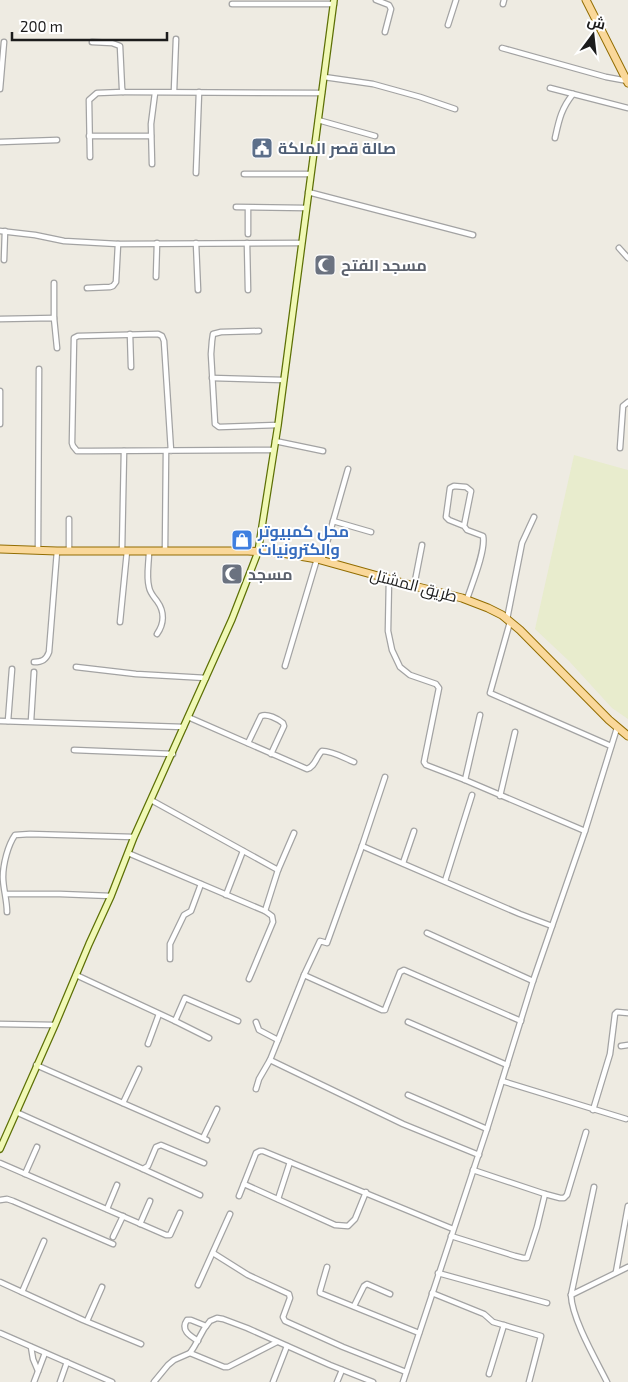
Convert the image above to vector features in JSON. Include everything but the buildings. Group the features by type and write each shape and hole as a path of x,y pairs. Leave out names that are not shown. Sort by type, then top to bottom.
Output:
{"main road":[{"path":"586,0 628,81"},
{"path":"0,1149 111,896 134,837 248,581 258,552 278,425 334,2"},
{"name":"طريق المشتل","path":"0,549 258,552 295,555 467,599 488,608 520,630 617,728 628,736"}],"street":[{"path":"376,0 390,5 391,9 385,32"},
{"path":"448,24 456,0"},
{"path":"232,4 334,2"},
{"path":"174,92 176,39"},
{"path":"0,89 1,59 4,42"},
{"path":"92,42 112,43 120,46 121,81 124,92"},
{"path":"502,48 606,77 628,81"},
{"path":"324,77 372,84 455,109"},
{"path":"550,88 628,108"},
{"path":"196,173 199,92"},
{"path":"90,158 89,100 97,93 322,93"},
{"path":"152,164 151,136 155,93"},
{"path":"555,138 560,116 565,104 573,94"},
{"path":"318,120 376,136"},
{"path":"89,136 151,136"},
{"path":"0,142 58,140"},
{"path":"244,174 310,174"},
{"path":"308,192 473,235"},
{"path":"236,207 306,208"},
{"path":"248,208 248,234"},
{"path":"4,260 2,231 64,241 118,244 301,243"},
{"path":"247,242 248,290"},
{"path":"156,276 157,243"},
{"path":"196,243 198,290"},
{"path":"87,288 110,287 116,282 118,244"},
{"path":"619,248 628,258"},
{"path":"54,283 54,318 58,348"},
{"path":"0,320 54,318"},
{"path":"258,331 221,332 214,334 212,341 214,421 217,427 278,425"},
{"path":"130,334 131,367"},
{"path":"165,551 169,451 168,396 163,338 158,334 130,334 78,336 74,338 73,446 77,451 169,451 274,450"},
{"path":"38,550 39,369"},
{"path":"212,378 284,380"},
{"path":"0,391 0,424"},
{"path":"620,448 623,406 628,402"},
{"path":"275,441 323,451"},
{"path":"120,622 125,551 124,451"},
{"path":"284,666 333,521 348,469"},
{"path":"464,526 471,491 466,486 454,486 450,488 446,517 464,526 467,530 483,536 484,541 467,599"},
{"path":"534,517 522,543 508,620 490,693 611,746"},
{"path":"69,519 69,551"},
{"path":"333,521 371,532"},
{"path":"414,586 422,545"},
{"path":"34,662 43,660 49,652 57,551"},
{"path":"149,551 148,587 158,603 163,616 162,626 157,634"},
{"path":"389,579 388,638 392,650 400,667 410,675 436,684 439,688 424,762 428,767 465,780 584,831"},
{"path":"76,667 136,674 206,678"},
{"path":"8,721 12,669"},
{"path":"31,722 34,672"},
{"path":"248,744 261,716 267,715 283,723 284,726 271,754"},
{"path":"465,780 480,715"},
{"path":"188,717 307,769 310,769 322,752 326,751 354,762"},
{"path":"0,721 184,727"},
{"path":"403,1382 617,728"},
{"path":"500,796 515,732"},
{"path":"74,750 172,754"},
{"path":"256,1089 320,941 327,943 362,846 384,777"},
{"path":"445,881 472,795"},
{"path":"151,800 278,870"},
{"path":"404,863 414,831"},
{"path":"265,911 278,870 294,833"},
{"path":"7,912 3,876 15,835 134,837"},
{"path":"362,846 552,926"},
{"path":"226,895 243,851"},
{"path":"128,853 265,911 272,916 273,922 249,979"},
{"path":"170,959 170,944 184,915 190,911 201,884"},
{"path":"6,894 111,896"},
{"path":"427,933 533,981"},
{"path":"304,975 385,1010 400,972 404,970 521,1021"},
{"path":"76,975 209,1038"},
{"path":"175,1021 185,998 238,1021"},
{"path":"593,1110 610,1054 615,1014 618,1012 628,1013"},
{"path":"148,1044 159,1014"},
{"path":"256,1022 259,1030 278,1040"},
{"path":"408,1022 507,1065"},
{"path":"0,1024 55,1025"},
{"path":"620,1046 628,1045"},
{"path":"270,1060 402,1124 478,1155"},
{"path":"36,1065 205,1139 216,1109"},
{"path":"123,1103 138,1069"},
{"path":"502,1081 626,1120"},
{"path":"408,1095 487,1129"},
{"path":"16,1112 200,1195"},
{"path":"473,1170 545,1194 564,1198 567,1195 586,1132"},
{"path":"143,1169 148,1166 156,1147 161,1145 204,1163"},
{"path":"25,1174 37,1147"},
{"path":"239,1196 256,1153 260,1151 366,1192 453,1229"},
{"path":"278,1199 290,1162"},
{"path":"0,1163 168,1236 172,1233 180,1213"},
{"path":"244,1184 335,1224 348,1226 355,1219 366,1192"},
{"path":"107,1209 118,1185"},
{"path":"594,1187 571,1295 581,1328 607,1382"},
{"path":"451,1236 527,1258 545,1194"},
{"path":"0,1200 7,1199 13,1201 113,1244"},
{"path":"140,1224 150,1201"},
{"path":"616,1272 628,1206"},
{"path":"198,1285 230,1214"},
{"path":"113,1237 123,1216"},
{"path":"22,1292 44,1241"},
{"path":"213,1253 248,1275 289,1294 290,1298 283,1317 285,1321 406,1372"},
{"path":"571,1295 628,1267"},
{"path":"328,1268 320,1293 419,1333"},
{"path":"438,1273 547,1303"},
{"path":"0,1282 142,1344"},
{"path":"354,1306 364,1286 367,1284 390,1294"},
{"path":"87,1321 102,1287"},
{"path":"432,1293 484,1314 493,1322 541,1336 529,1382"},
{"path":"154,1382 174,1360 190,1353 206,1326 210,1321 217,1318 373,1382"},
{"path":"198,1341 187,1334 184,1328 185,1323 187,1320 191,1320 206,1326"},
{"path":"490,1374 504,1325"},
{"path":"0,1333 109,1381"},
{"path":"190,1353 228,1367 277,1342"},
{"path":"273,1382 287,1346"},
{"path":"32,1347 33,1359 38,1371"},
{"path":"34,1382 45,1353"},
{"path":"60,1382 67,1362"},
{"path":"337,1382 342,1370"}],"green space":[{"path":"574,455 628,470 628,719 612,708 569,661 535,629"}],"place":[{"name":"صالة قصر الملكة","path":"262,148"},
{"name":"مسجد الفتح","path":"325,265"},
{"name":"محل كمبيوتر والكترونيات","path":"242,540"},
{"name":"مسجد","path":"232,574"}]}
